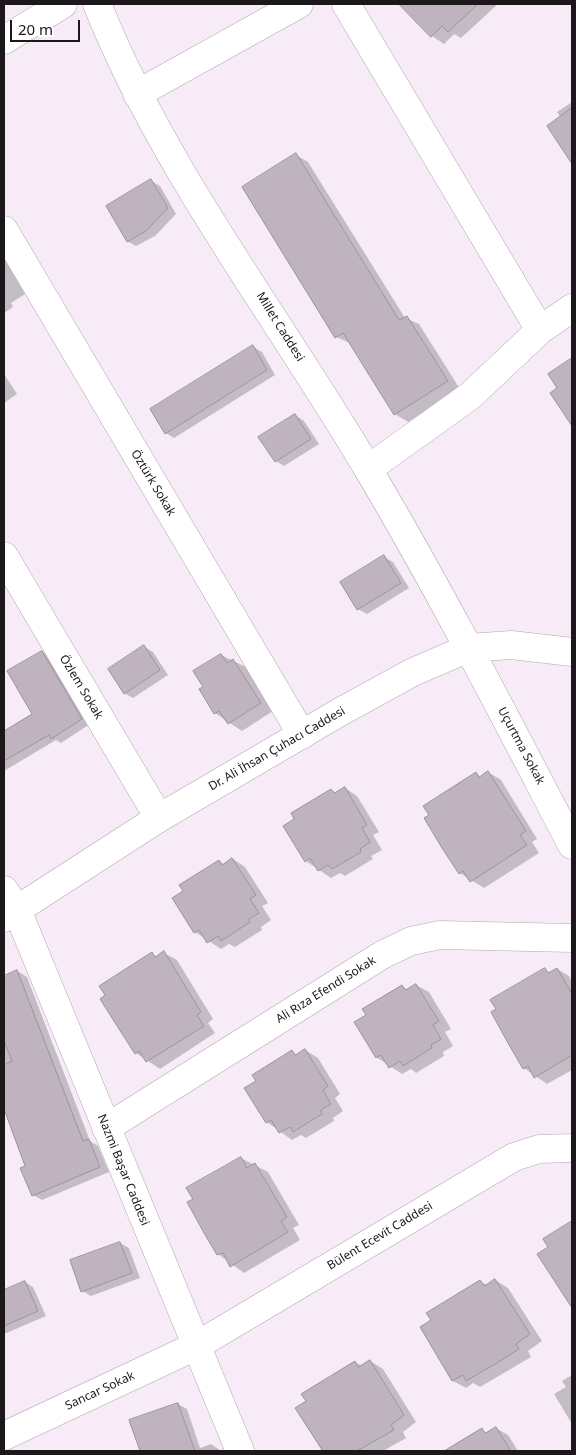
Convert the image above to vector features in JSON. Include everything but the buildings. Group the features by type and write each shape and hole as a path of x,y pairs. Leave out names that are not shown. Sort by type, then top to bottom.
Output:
{"street":[{"path":"4,40 63,4"},
{"name":"Millet Caddesi","path":"97,4 137,94 172,157 368,469 469,648"},
{"path":"137,94 299,4"},
{"path":"346,4 540,330"},
{"name":"Öztürk Sokak","path":"4,230 302,735"},
{"path":"368,469 470,396 540,330 572,308"},
{"name":"Özlem Sokak","path":"4,556 159,818"},
{"name":"Dr. Ali İhsan Çuhacı Caddesi","path":"8,906 340,712 413,672 469,648 511,645 572,652"},
{"name":"Uçurtma Sokak","path":"469,648 572,845"},
{"name":"Nazmi Başar Caddesi","path":"8,906 106,1128 240,1451"},
{"name":"Ali Rıza Efendi Sokak","path":"106,1128 382,955 411,941 440,935 572,938"},
{"name":"Bülent Ecevit Caddesi","path":"196,1346 500,1164 514,1157 539,1149 572,1148"},
{"name":"Sancar Sokak","path":"4,1437 196,1346"},
{"path":"4,1437 10,1451"}]}
